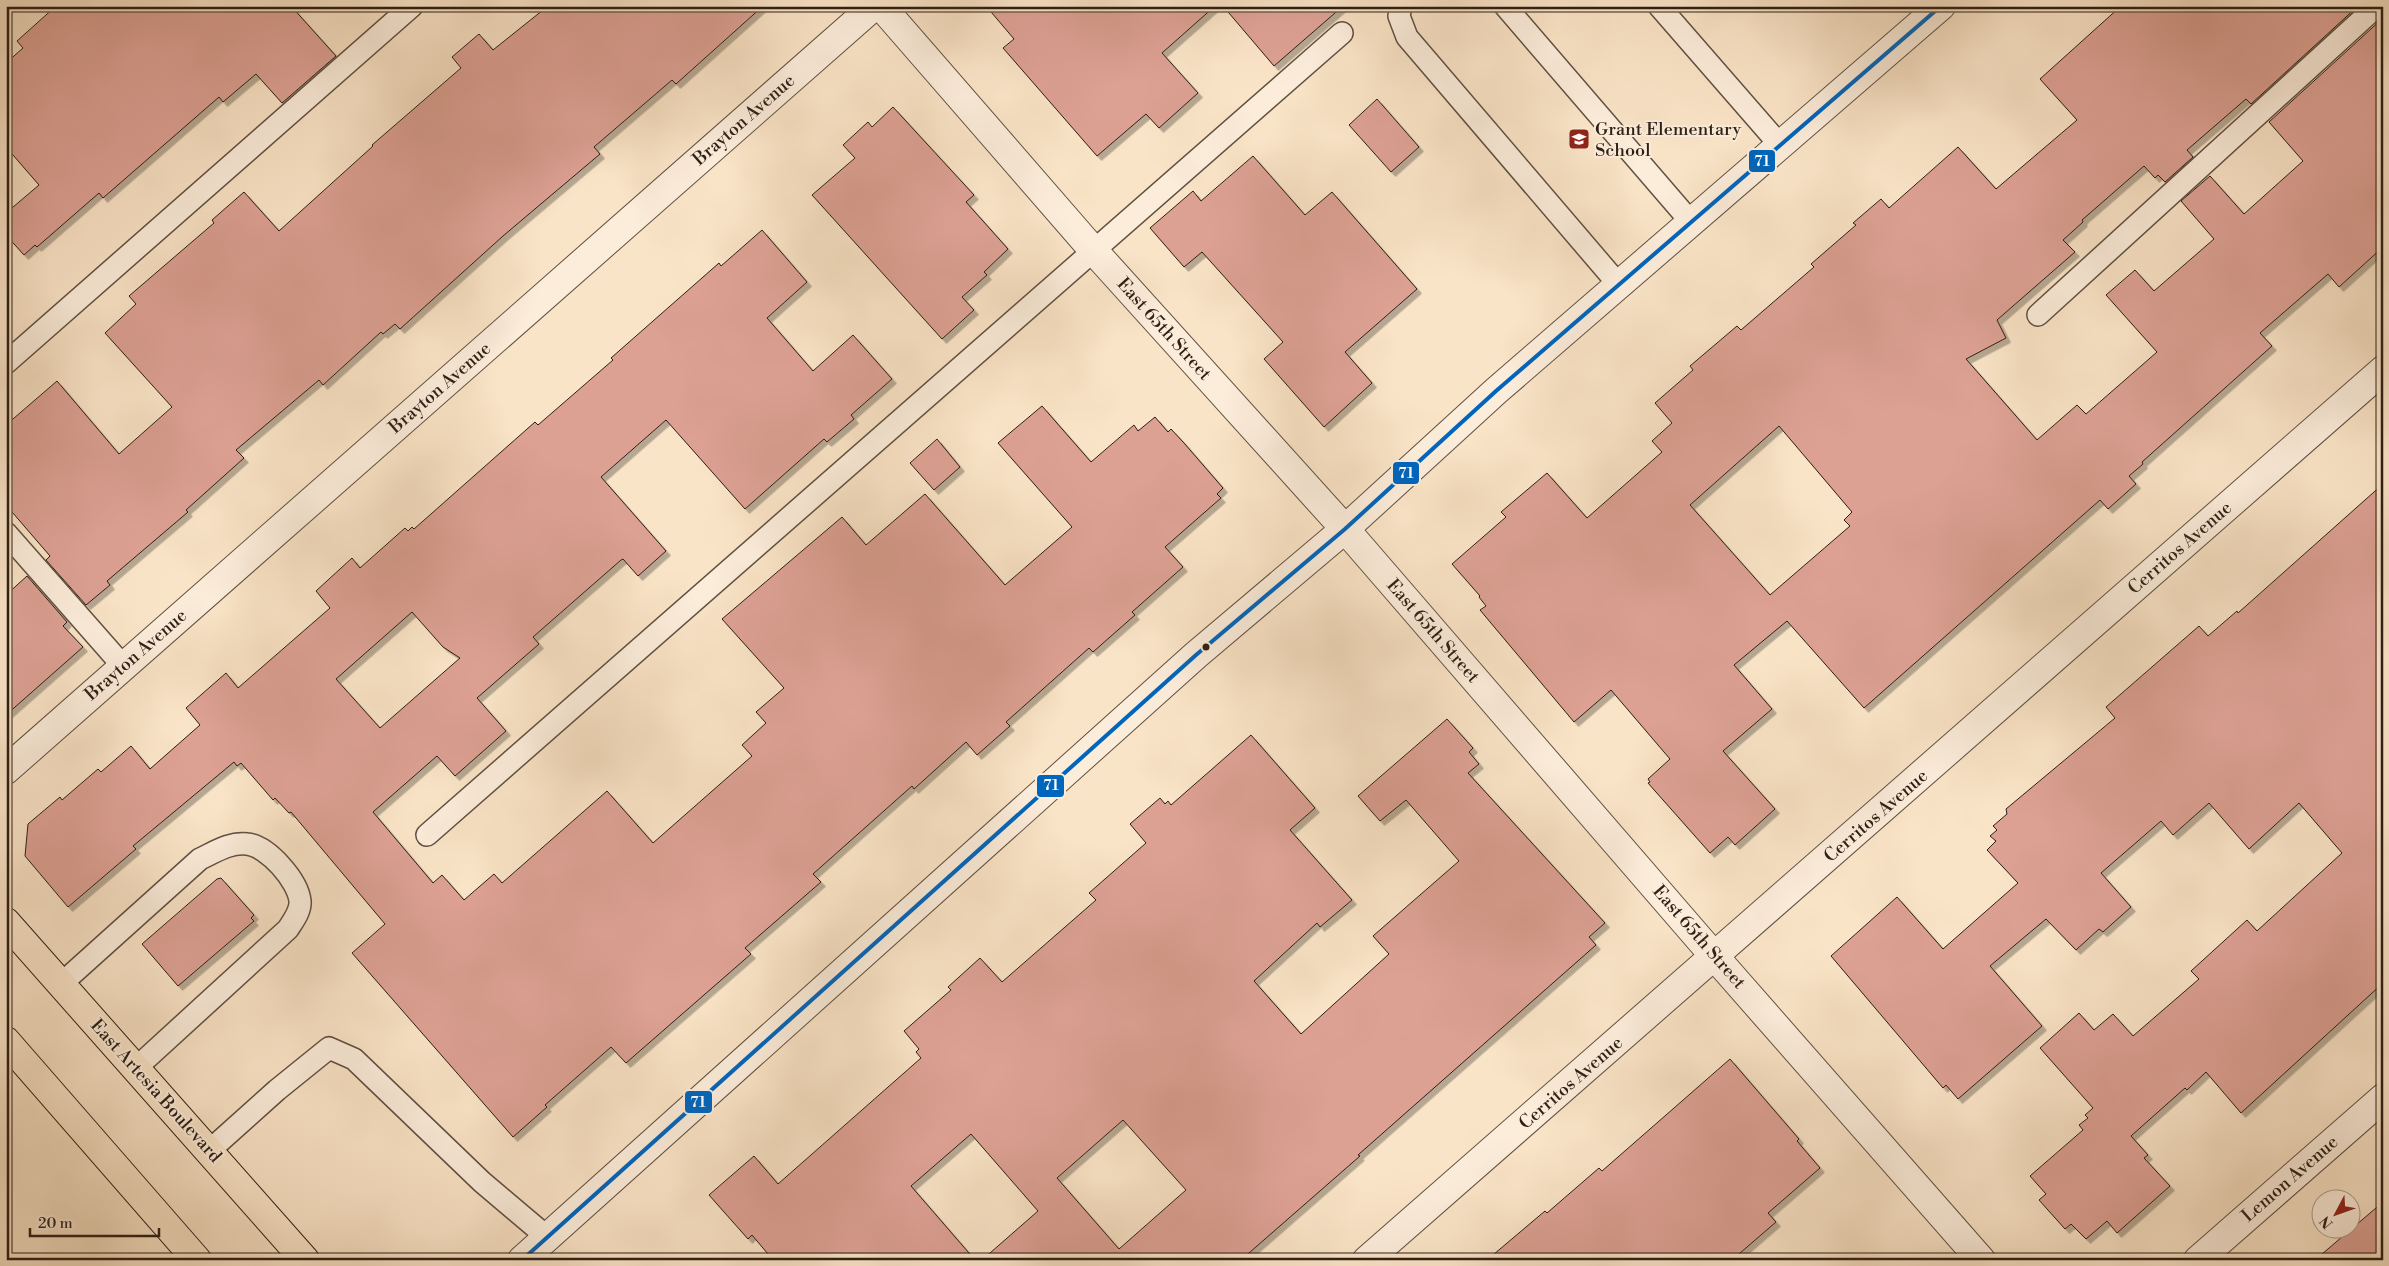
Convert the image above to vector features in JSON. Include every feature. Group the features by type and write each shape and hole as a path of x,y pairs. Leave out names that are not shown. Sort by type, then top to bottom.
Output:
{"main road":[{"name":"East Artesia Boulevard","path":"6,922 305,1260"},
{"path":"6,1041 197,1260"}],"street":[{"name":"Brayton Avenue","path":"6,770 874,6"},
{"name":"East 65th Street","path":"881,6 1093,250 1345,528 1715,957 1981,1260"},
{"path":"522,1260 1189,661 1345,528 1496,391 1940,6"},
{"name":"Cerritos Avenue","path":"1368,1260 2383,370"},
{"name":"Lemon Avenue","path":"2198,1260 2383,1098"}],"lane":[{"path":"6,363 412,6"},
{"path":"1400,6 1399,16 1407,37 1619,285"},
{"path":"1506,6 1691,222"},
{"path":"1659,6 1780,145"},
{"path":"2038,315 2377,6"},
{"path":"427,834 1342,34"},
{"path":"6,533 123,666"},
{"path":"61,984 200,859 225,847 248,844 270,854 292,880 300,901 296,917 288,929 136,1068"},
{"path":"209,1150 277,1090 329,1048 354,1059 482,1182 547,1237"}],"building":[{"path":"56,6 291,6 336,56 282,103 256,74 223,102 219,97 103,198 99,193 37,247 35,245 24,255 6,235 6,213 39,185 6,147 6,63 23,48 17,41"},
{"path":"548,6 763,6 676,84 672,80 594,147 600,154 503,236 400,329 395,324 383,334 381,332 323,385 319,380 236,450 244,458 186,510 188,512 107,581 110,585 86,605 46,560 50,556 6,505 6,425 57,381 119,454 172,407 105,333 136,304 129,296 214,223 212,220 244,192 279,231 372,145 461,68 452,57 479,34 493,50"},
{"path":"986,6 1215,6 1162,53 1198,93 1159,128 1146,114 1097,156 1003,48 1014,39"},
{"path":"1223,6 1343,6 1274,66"},
{"path":"2121,6 2358,6 2251,104 2246,99 2187,150 2193,157 2165,182 2158,175 2155,178 2144,166 2082,220 2083,222 2063,240 2075,252 1997,320 2006,338 1966,359 2037,440 2077,405 2086,414 2157,352 2106,295 2135,270 2154,291 2214,239 2181,201 2210,176 2244,214 2303,161 2269,122 2383,18 2383,247 2339,287 2328,274 2260,333 2272,346 2142,462 2143,464 2129,476 2136,484 2108,509 2100,500 1864,708 1787,621 1734,665 1772,709 1723,751 1775,809 1735,845 1728,837 1710,853 1648,783 1650,782 1648,779 1670,759 1611,690 1574,722 1480,610 1486,606 1480,596 1452,564 1506,517 1501,512 1547,473 1587,518 1662,452 1652,441 1672,423 1655,403 1693,370 1690,366 1737,326 1741,330 1814,267 1811,264 1856,225 1853,223 1881,199 1889,208 1958,147 1996,189 2077,120 2040,79","holes":["1779,426 1852,512 1844,520 1850,526 1770,595 1690,505"]},
{"path":"1377,99 1419,147 1391,172 1349,125"},
{"path":"893,107 974,195 966,202 1008,249 984,272 987,275 962,297 974,310 942,339 812,195 855,158 843,145 868,122 872,127"},
{"path":"1253,156 1305,215 1332,192 1417,289 1345,352 1372,383 1324,427 1264,359 1283,342 1202,252 1184,267 1150,228 1193,191 1201,201"},
{"path":"762,230 807,282 767,318 813,371 853,335 892,379 851,415 854,419 827,442 824,439 745,509 666,420 601,477 666,551 638,576 623,559 621,560 533,637 539,644 477,698 506,731 455,776 437,756 373,812 433,883 442,875 464,900 494,874 502,883 607,791 653,843 752,756 742,745 766,723 756,712 784,688 722,619 842,517 866,545 925,494 1005,585 1072,527 998,443 1042,406 1091,462 1134,425 1138,431 1155,417 1168,432 1171,429 1184,443 1223,488 1217,494 1221,498 1165,547 1183,567 1132,612 1135,615 1093,652 1089,648 1006,722 1010,726 977,755 966,742 914,789 912,786 813,874 821,882 745,948 751,954 626,1063 611,1047 545,1105 547,1107 513,1137 352,953 385,924 291,812 289,813 275,798 273,800 241,763 237,766 234,762 133,846 136,849 68,907 25,856 28,824 60,797 62,800 98,769 101,772 131,746 150,769 200,725 186,708 226,673 238,688 330,608 316,591 352,558 360,568 405,528 408,531 412,527 414,529 535,422 538,425 613,360 611,358 719,263 721,266","holes":["412,612 443,647 460,658 380,728 336,679"]},
{"path":"937,439 960,467 934,490 910,463"},
{"path":"2383,484 2383,983 2241,1113 2206,1072 2187,1090 2185,1088 2131,1136 2148,1155 2144,1158 2170,1186 2117,1233 2107,1221 2086,1239 2071,1224 2065,1229 2039,1200 2046,1194 2030,1176 2083,1130 2079,1125 2088,1118 2085,1115 2093,1108 2040,1048 2079,1013 2094,1030 2113,1014 2133,1036 2199,979 2191,971 2247,920 2257,931 2342,853 2299,803 2249,849 2209,803 2173,835 2161,821 2101,873 2131,907 2103,932 2099,929 2076,950 2046,919 1990,966 2042,1026 1958,1099 1946,1085 1943,1088 1831,956 1897,897 1943,949 2018,883 1987,850 1996,841 1990,836 1997,830 1993,826 2007,814 2006,809 2115,718 2106,707 2199,626 2208,636 2237,611 2238,613"},
{"path":"27,576 67,622 63,626 83,647 6,715 6,595"},
{"path":"1447,719 1473,748 1469,752 1479,764 1468,773 1605,923 1589,937 1596,945 1241,1260 982,1260 1038,1211 971,1134 911,1186 975,1260 773,1260 752,1235 748,1239 709,1195 754,1156 778,1184 921,1058 916,1052 919,1049 904,1031 951,990 948,987 980,958 1002,982 1096,900 1089,893 1146,843 1130,824 1160,798 1165,804 1168,801 1171,805 1251,735 1315,808 1290,830 1352,900 1320,927 1317,923 1254,981 1301,1034 1389,954 1373,936 1459,861 1406,800 1380,821 1358,796","holes":["1123,1120 1186,1190 1119,1249 1057,1178"]},
{"path":"221,878 254,915 251,918 254,921 178,986 142,944 217,879"},
{"path":"1730,1059 1799,1139 1797,1141 1820,1168 1768,1213 1776,1222 1732,1260 1487,1260 1545,1211 1547,1213 1599,1168 1602,1171"},
{"path":"2383,1202 2383,1260 2315,1260 2341,1238 2362,1238 2362,1220"}],"transit line":[{"name":"71","path":"522,1260 1196,655 1345,529 1496,391 1941,6"}],"place":[{"name":"Grant Elementary School","path":"1579,139"}]}
